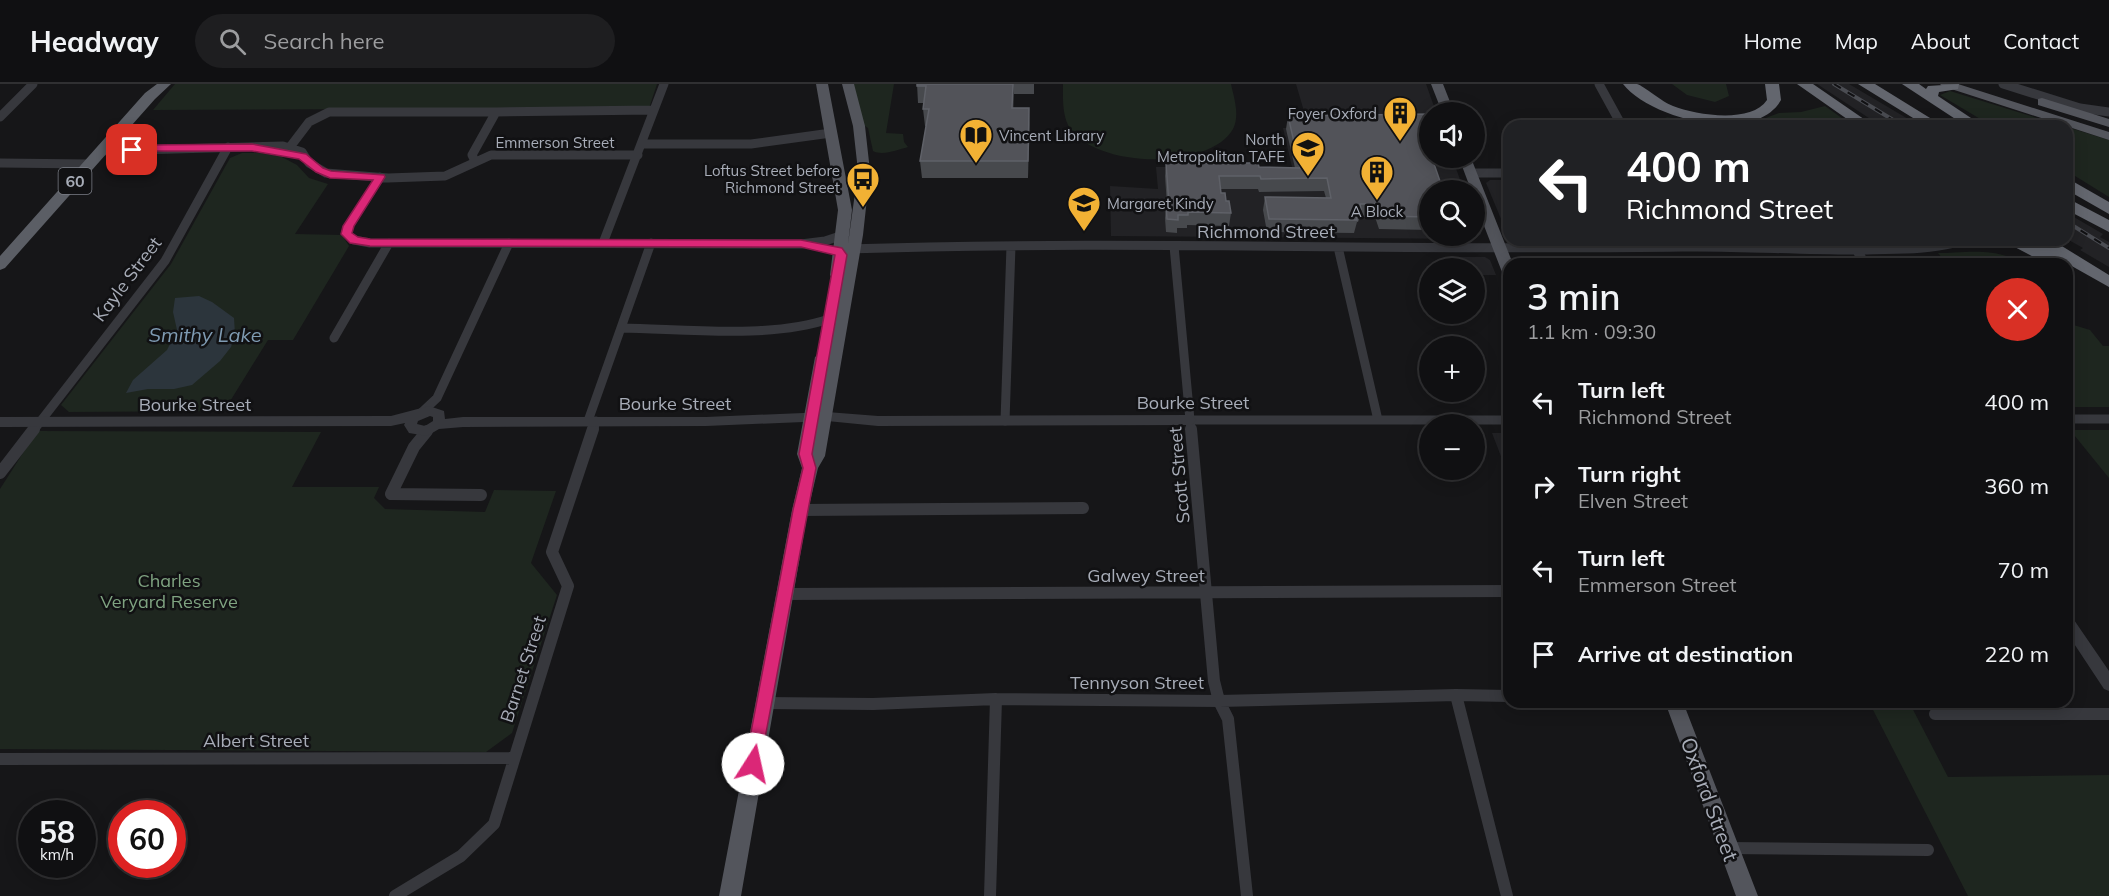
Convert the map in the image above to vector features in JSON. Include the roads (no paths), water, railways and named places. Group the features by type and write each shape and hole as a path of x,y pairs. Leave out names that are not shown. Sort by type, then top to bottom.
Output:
{"highway":[{"name":"60","path":"0,265 154,90 165,84"},
{"path":"1615,84 1639,106 1666,120"},
{"path":"1630,84 1650,100 1686,115 1729,120 1761,113 1769,108 1774,100 1772,84"},
{"path":"1804,84 1858,120"},
{"path":"1865,84 1926,120"},
{"path":"1909,84 1966,120"},
{"path":"1931,98 1933,89 1949,85"},
{"path":"2073,187 2109,209"},
{"path":"2073,206 2109,227"},
{"path":"2026,246 2048,258"},
{"path":"2051,246 2070,258"},
{"path":"2073,260 2109,282"},
{"path":"2073,271 2109,291"}],"main road":[{"path":"817,421 847,245 845,210 822,84"},
{"path":"730,896 800,510 810,468 818,456 817,421 829,319 864,165 859,126 848,84"},
{"path":"1437,84 1444,102"},
{"path":"1980,84 2109,123"},
{"path":"1949,85 2059,120"},
{"path":"2073,125 2109,136"},
{"path":"1469,168 1504,258"},
{"name":"Oxford Street","path":"1676,708 1747,896"}],"street":[{"path":"0,117 33,84"},
{"path":"603,243 664,84"},
{"path":"1599,84 1619,120"},
{"path":"2003,84 2080,108 2109,112"},
{"path":"288,150 307,122 316,115 329,112 654,110"},
{"path":"474,159 472,155 496,112"},
{"path":"642,144 751,144 831,133"},
{"name":"Kayle Street","path":"1,473 38,422 165,261 228,147"},
{"name":"Emmerson Street","path":"104,148 252,147 288,150 330,174 380,177 444,176 474,159 491,155 638,155"},
{"path":"0,164 90,164"},
{"path":"1471,173 1503,173"},
{"name":"Richmond Street","path":"380,177 349,226 347,234 354,240 389,243 801,244 830,240 847,245 900,246 1500,249 1719,246 1790,250 1856,250 1931,249 1943,246"},
{"name":"Richmond Street","path":"801,244 833,249 864,242 900,246"},
{"path":"334,338 389,243"},
{"path":"481,495 392,494 509,243"},
{"name":"Barnet Street","path":"402,894 461,856 494,824 568,586 552,552 592,421 651,243"},
{"path":"1005,421 1011,246"},
{"name":"Scott Street","path":"1174,246 1214,681 1219,701 1228,719 1248,896"},
{"path":"1338,247 1378,420"},
{"path":"1856,250 1862,258"},
{"path":"622,328 814,326 829,319"},
{"path":"425,421 437,398"},
{"path":"2073,419 2109,419"},
{"name":"Bourke Street","path":"0,422 744,421 779,425 817,421 860,426 878,421 1503,420"},
{"path":"800,510 1083,508"},
{"name":"Galwey Street","path":"784,594 1503,591"},
{"path":"2073,630 2109,684"},
{"path":"1456,695 1507,896"},
{"name":"Tennyson Street","path":"764,703 873,704 996,699 1219,701 1503,696"},
{"path":"990,896 996,699"},
{"path":"1935,714 2109,714"},
{"name":"Albert Street","path":"0,759 513,758"},
{"path":"1728,848 1928,850"}],"water":[{"name":"Smithy Lake","path":"199,296 212,302 234,318 235,334 231,347 220,361 192,385 174,389 148,389 126,393 133,380 167,350 177,330 173,312 175,298"}],"railway":[{"path":"1834,84 1893,120"},
{"path":"2073,226 2109,248"}],"place":[{"name":"Foyer Oxford","path":"1400,142"},
{"name":"Vincent Library","path":"976,164"},
{"name":"North Metropolitan TAFE","path":"1308,177"},
{"name":"A Block","path":"1377,201"},
{"name":"Loftus Street before Richmond Street","path":"863,208"},
{"name":"Margaret Kindy","path":"1084,232"}],"park label":[{"name":"Charles Veryard Reserve","path":"169,590"}]}
